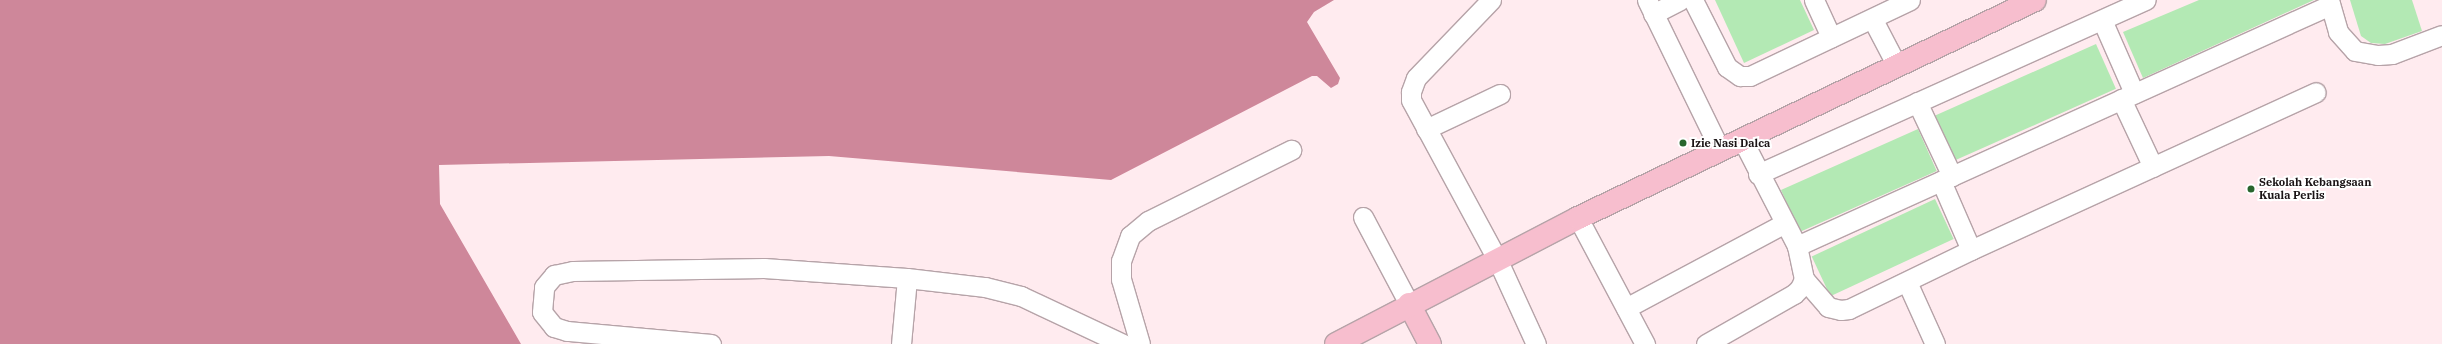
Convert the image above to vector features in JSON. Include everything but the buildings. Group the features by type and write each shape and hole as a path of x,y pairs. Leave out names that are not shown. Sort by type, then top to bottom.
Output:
{"main road":[{"path":"1336,344 1409,304 1498,261 1578,218 1720,150 1743,141 2036,0"},
{"path":"1409,304 1430,344"}],"street":[{"path":"1491,0 1416,78 1413,85 1411,100 1498,261 1536,344"},
{"path":"1680,0 1650,7 1720,150"},
{"path":"1693,0 1727,67 1740,76 1750,76 1873,20 1900,2"},
{"path":"1814,0 1831,38"},
{"path":"1758,174 2146,0"},
{"path":"1797,246 2128,96 2330,2 2338,32 2355,51 2378,55 2392,54 2442,35"},
{"path":"1873,20 1897,66"},
{"path":"2102,20 2153,167"},
{"path":"1743,141 1758,174 1797,246 1804,279 1828,307 1841,310 1907,282 1971,250 2316,92"},
{"path":"1426,128 1500,94"},
{"path":"1917,102 1971,250"},
{"path":"1140,344 1121,279 1121,261 1130,236 1148,221 1291,150"},
{"path":"1363,217 1409,304"},
{"path":"1578,218 1645,344"},
{"path":"1626,308 1785,223"},
{"path":"711,344 567,331 554,327 542,312 544,287 554,275 581,271 764,268 907,278 984,287 1021,296 1123,344"},
{"path":"901,344 907,278"},
{"path":"1706,344 1794,294 1800,288 1804,279"},
{"path":"1907,282 1935,344"}],"shaded area":[{"path":"0,0 1334,0 1314,12 1307,22 1340,78 1338,84 1331,88 1317,76 1312,76 1111,180 829,156 439,165 440,204 521,344 0,344"}],"place":[{"name":"Izie Nasi Dalca","path":"1683,143"},
{"name":"Sekolah Kebangsaan Kuala Perlis","path":"2251,189"}]}
